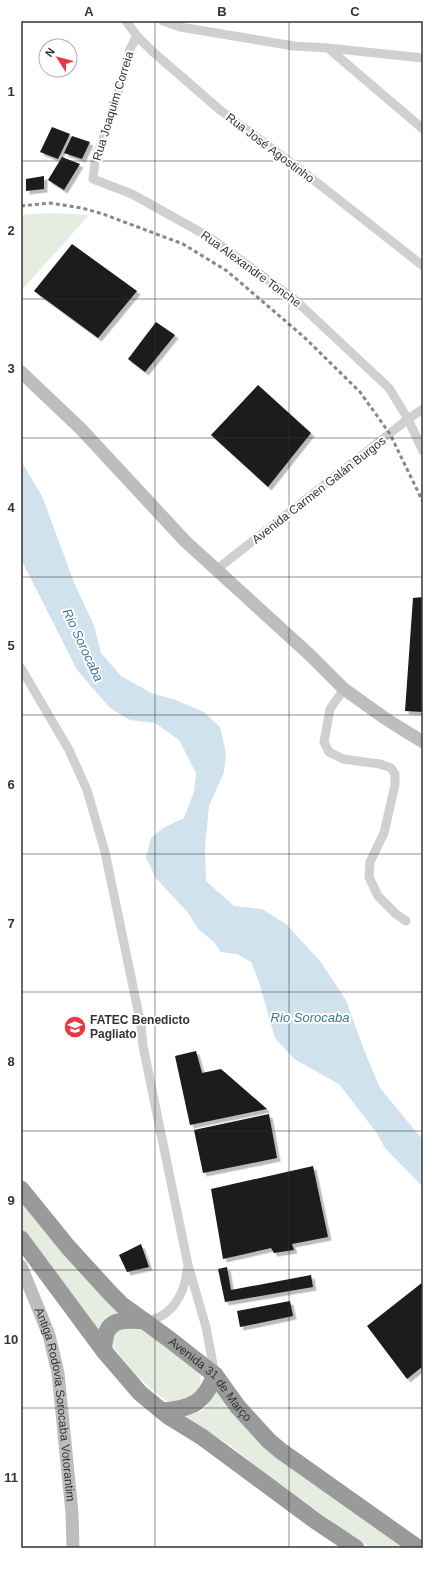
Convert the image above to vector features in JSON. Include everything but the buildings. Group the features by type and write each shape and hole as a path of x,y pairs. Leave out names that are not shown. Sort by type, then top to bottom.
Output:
{"highway":[{"name":"Avenida 31 de Março","path":"21,1189 68,1247 111,1294 122,1305 170,1339 215,1375 238,1407 269,1441 418,1548"},
{"path":"21,1239 104,1351 140,1393 162,1411 202,1436 317,1522 356,1548"},
{"path":"104,1351 106,1335 112,1325 124,1319 144,1321"},
{"path":"162,1411 191,1406 201,1400 210,1387 215,1375"}],"main road":[{"path":"21,372 81,429 185,541 311,656 344,689 386,719 423,742"},
{"name":"Antiga Rodovia Sorocaba Votorantim","path":"21,1266 49,1335 58,1373 72,1514 72,1548"}],"street":[{"name":"Rua José Agostinho","path":"126,21 137,36 220,110 423,266"},
{"path":"163,21 180,27 294,46 423,58"},
{"name":"Rua Joaquim Correia","path":"92,179 95,161 113,111 130,49 137,36"},
{"path":"328,48 423,129"},
{"name":"Rua Alexandre Tonche","path":"92,179 132,194 209,237 294,299 389,388 408,419 423,451"},
{"name":"Avenida Carmen Galán Burgos","path":"216,570 408,419 423,409"},
{"path":"21,668 69,750 87,790 105,852 141,1025 143,1046 188,1265 206,1327 215,1375"},
{"path":"344,689 330,709 324,742 329,752 343,759 380,764 391,768 395,774 395,785 384,833 370,862 369,877 378,896 396,914 406,921"},
{"path":"144,1321 154,1320 170,1310 177,1302 184,1288 188,1265"}],"shaded area":[{"path":"51,213 89,215 21,291 21,215"},
{"path":"21,1199 122,1312 99,1336 21,1231"},
{"path":"118,1327 131,1327 141,1330 159,1341 196,1369 201,1378 198,1389 194,1394 189,1398 177,1402 171,1402 156,1393 121,1357 111,1342"},
{"path":"215,1388 246,1428 273,1455 403,1548 370,1548 273,1480 231,1446 184,1416 191,1415 205,1408 208,1405"}],"water":[{"name":"Rio Sorocaba","path":"21,461 42,496 75,585 94,625 101,653 121,676 151,693 176,700 204,712 220,727 226,753 224,772 209,806 205,848 206,881 234,906 262,909 286,924 320,961 346,1000 364,1050 380,1088 423,1140 423,1187 385,1148 376,1132 339,1084 294,1059 275,1038 259,982 251,962 237,954 221,952 214,942 198,929 189,914 156,878 146,858 151,838 163,828 184,818 194,792 196,773 179,740 155,723 130,720 110,708 77,670 21,559"}],"railway":[{"path":"21,206 50,203 82,208 103,214 183,244 227,271 304,337 360,392 390,434 423,502"}],"place":[{"name":"FATEC Benedicto Pagliato","path":"75,1027"}]}
